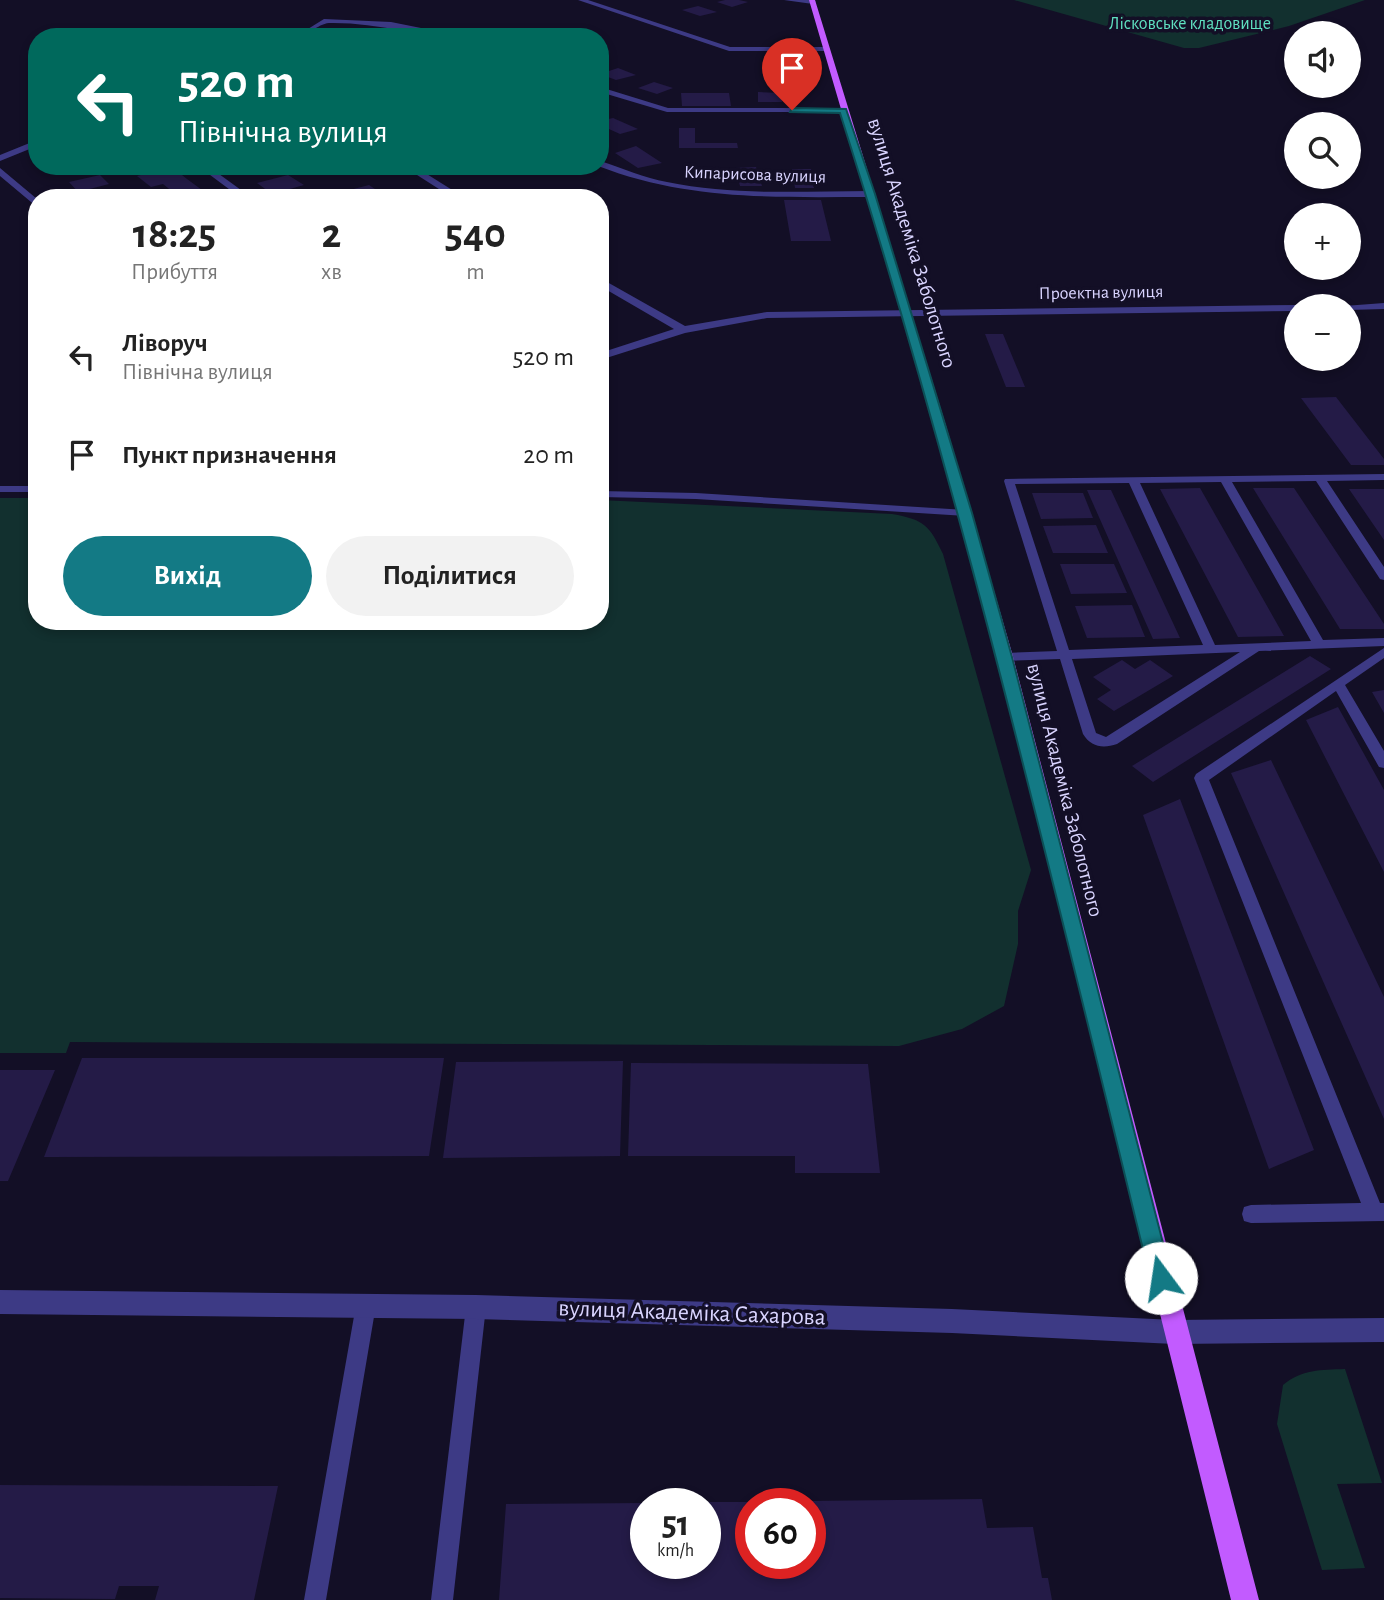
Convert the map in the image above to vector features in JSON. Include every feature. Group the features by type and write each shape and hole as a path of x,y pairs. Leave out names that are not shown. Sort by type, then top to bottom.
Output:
{"main road":[{"name":"вулиця Академіка Заболотного","path":"813,1 825,49 966,513 1005,657 1174,1332 1245,1600"}],"street":[{"path":"581,0 729,49 825,49"},
{"path":"787,0 813,1"},
{"path":"313,28 324,21 391,24 413,28"},
{"path":"609,92 667,110 844,110"},
{"path":"0,158 28,146"},
{"name":"Кипарисова вулиця","path":"609,167 642,180 698,191 871,194"},
{"path":"0,171 28,196"},
{"path":"215,175 234,189"},
{"path":"422,175 445,189"},
{"path":"609,286 683,330"},
{"path":"1361,307 1384,306"},
{"name":"Проектна вулиця","path":"609,355 683,330 766,315 1284,308"},
{"name":"вулиця Академіка Сахарова","path":"0,1302 476,1307 951,1321 1174,1332 1384,1330"}],"lane":[{"path":"1319,477 1384,576"},
{"path":"1255,648 1112,741 1105,743 1096,740 1090,734 1067,655 1009,481 1384,477"},
{"path":"1225,479 1320,645"},
{"path":"1133,480 1211,649"},
{"path":"0,489 28,489"},
{"path":"609,494 696,496 966,513"},
{"path":"1005,657 1384,642"},
{"path":"1251,1214 1379,1212 1201,778 1384,652"},
{"path":"1338,684 1384,763"},
{"path":"315,1600 366,1305"},
{"path":"442,1600 476,1307"}],"green space":[{"name":"Лісковське кладовище","path":"1014,0 1365,0 1304,21 1284,21 1284,27 1199,48 1184,48"},
{"path":"0,498 28,498 28,630 609,630 609,500 892,514 925,525 934,536 943,554 1031,870 1018,911 1018,944 1004,1006 962,1029 899,1046 70,1042 66,1053 0,1053"},
{"path":"1345,1369 1382,1483 1337,1484 1365,1568 1322,1570 1277,1424 1283,1385 1305,1373"}],"building":[{"path":"717,2 748,2 732,7"},
{"path":"698,6 717,12 700,16 682,10"},
{"path":"618,68 636,75 616,80 609,77 609,71"},
{"path":"654,82 673,88 657,94 638,88"},
{"path":"758,92 781,93 782,102 758,102"},
{"path":"681,93 729,93 731,106 682,106"},
{"path":"613,118 638,129 620,134 609,129 609,119"},
{"path":"679,128 695,128 695,143 737,143 738,148 679,148"},
{"path":"636,146 662,163 638,168 615,153"},
{"path":"756,167 762,186 740,186 735,168"},
{"path":"792,169 811,169 814,188 795,188"},
{"path":"100,175 109,184 90,189 75,189 69,182"},
{"path":"182,175 201,189 169,189 163,184 151,187 137,176"},
{"path":"288,175 304,185 290,189 265,189 257,183"},
{"path":"369,185 375,189 354,189"},
{"path":"784,200 821,200 831,241 791,241"},
{"path":"985,334 1003,334 1025,387 1006,387"},
{"path":"1336,397 1384,459 1384,465 1351,465 1301,398"},
{"path":"1200,488 1284,636 1238,637 1160,489"},
{"path":"1253,488 1294,488 1384,624 1384,629 1340,629"},
{"path":"1349,489 1384,489 1384,540"},
{"path":"1087,490 1111,490 1180,638 1153,639"},
{"path":"1032,493 1083,493 1093,518 1041,519"},
{"path":"1096,525 1108,553 1053,553 1043,526"},
{"path":"1060,564 1114,564 1127,593 1071,594"},
{"path":"1132,605 1145,637 1087,638 1075,606"},
{"path":"1310,656 1331,669 1153,782 1132,766"},
{"path":"1122,660 1135,669 1150,660 1173,676 1114,711 1097,699 1111,690 1093,677"},
{"path":"1384,690 1384,713 1372,692"},
{"path":"1338,707 1384,790 1384,872 1306,720"},
{"path":"1271,760 1384,997 1384,1119 1231,773"},
{"path":"1180,799 1314,1150 1269,1169 1143,815"},
{"path":"82,1058 444,1058 429,1156 44,1157"},
{"path":"623,1061 620,1156 443,1158 456,1062"},
{"path":"631,1063 868,1064 880,1173 795,1173 795,1156 628,1156"},
{"path":"0,1070 55,1070 8,1181 0,1181"},
{"path":"0,1485 278,1486 254,1600 155,1600 159,1586 119,1586 115,1599 0,1598"},
{"path":"982,1499 987,1528 1033,1527 1042,1578 1048,1578 1052,1600 499,1600 506,1504 630,1503 630,1579 721,1579 721,1502 735,1502 735,1579 826,1579 826,1501"}],"route":[{"path":"792,110 844,110 871,194 966,513 1005,657 1161,1278"}]}
